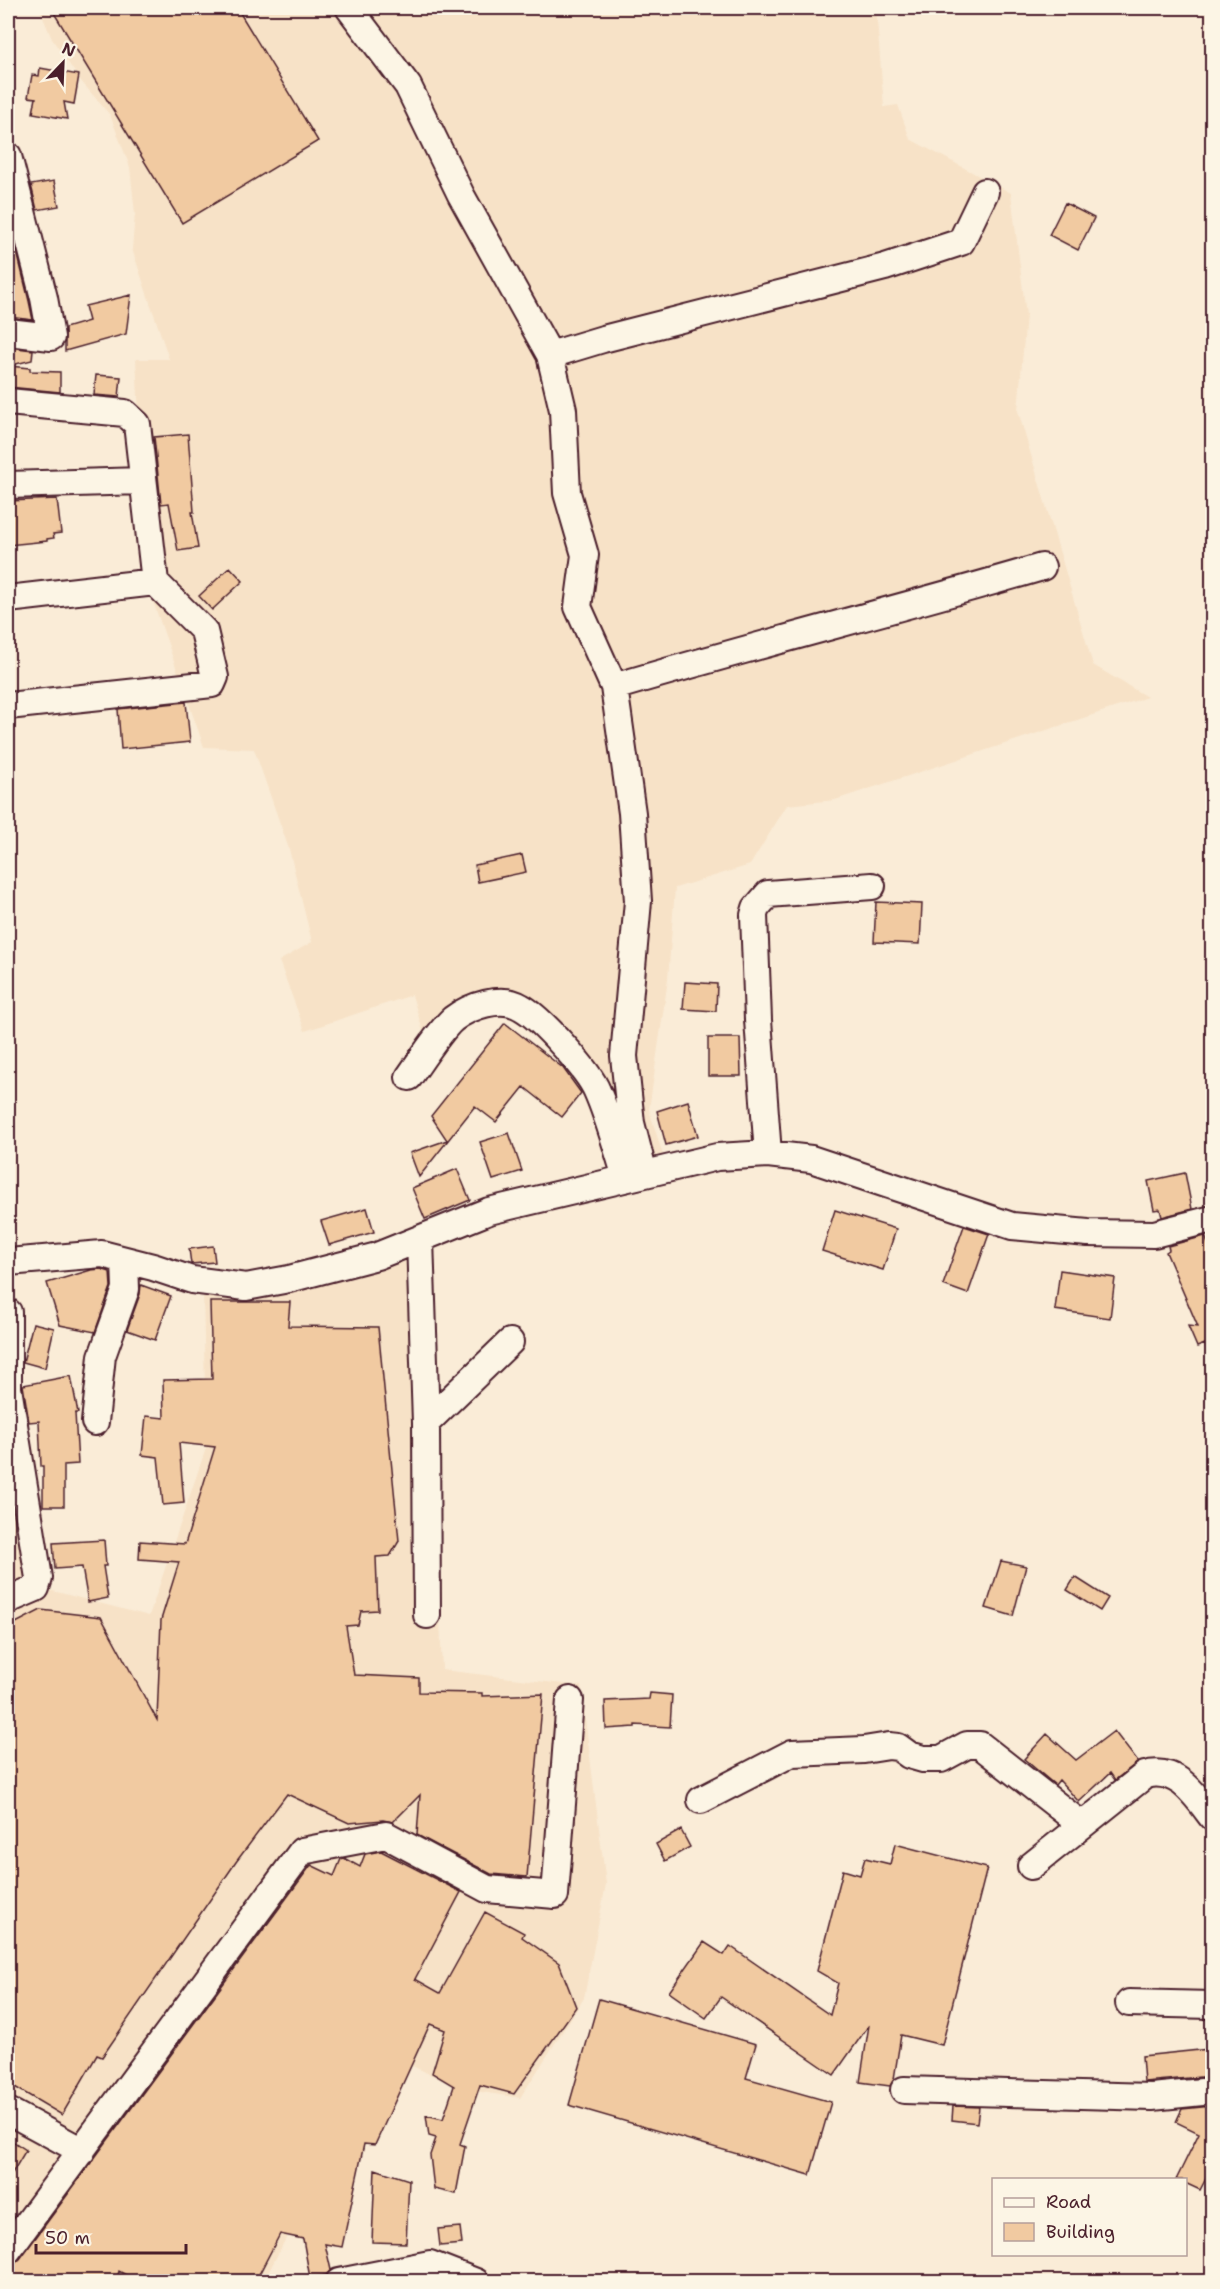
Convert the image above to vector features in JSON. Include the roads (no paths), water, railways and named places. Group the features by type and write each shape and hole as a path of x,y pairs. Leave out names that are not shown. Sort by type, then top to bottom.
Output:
{"street":[{"path":"349,8 408,86 461,195 550,355 563,410 567,493 585,555 578,607 614,687 632,813 638,901 624,1056 635,1176"},
{"path":"8,156 44,298 51,337 8,332"},
{"path":"550,355 603,339 885,267 961,242 985,192"},
{"path":"8,402 125,413 137,424 155,582 204,631 215,677 212,684 8,706"},
{"path":"8,485 142,481"},
{"path":"614,687 735,651 912,605 1042,567"},
{"path":"8,599 155,582"},
{"path":"768,1154 758,1020 754,915 756,908 768,894 872,886"},
{"path":"409,1077 452,1020 475,1006 500,1002 521,1006 560,1043 585,1072 597,1090 635,1176"},
{"path":"8,1262 102,1254 192,1280 246,1287 289,1279 377,1256 489,1211 717,1157 768,1154 811,1159 1012,1226 1088,1233 1154,1234 1212,1219"},
{"path":"420,1239 426,1423 427,1615"},
{"path":"95,1422 102,1356 126,1289 125,1260"},
{"path":"8,1312 8,1388 39,1578 36,1588 8,1600"},
{"path":"426,1423 510,1342"},
{"path":"8,2250 302,1851 386,1835 487,1888 555,1894 570,1700"},
{"path":"701,1800 792,1753 864,1750 889,1746 898,1747 909,1755 922,1759 941,1759 967,1744 980,1745 1082,1826"},
{"path":"1031,1866 1145,1774 1157,1771 1178,1780 1212,1817"},
{"path":"1129,2003 1212,2005"},
{"path":"904,2090 1152,2097 1212,2091"},
{"path":"8,2111 82,2151"},
{"path":"339,2282 430,2264 476,2282"}]}
